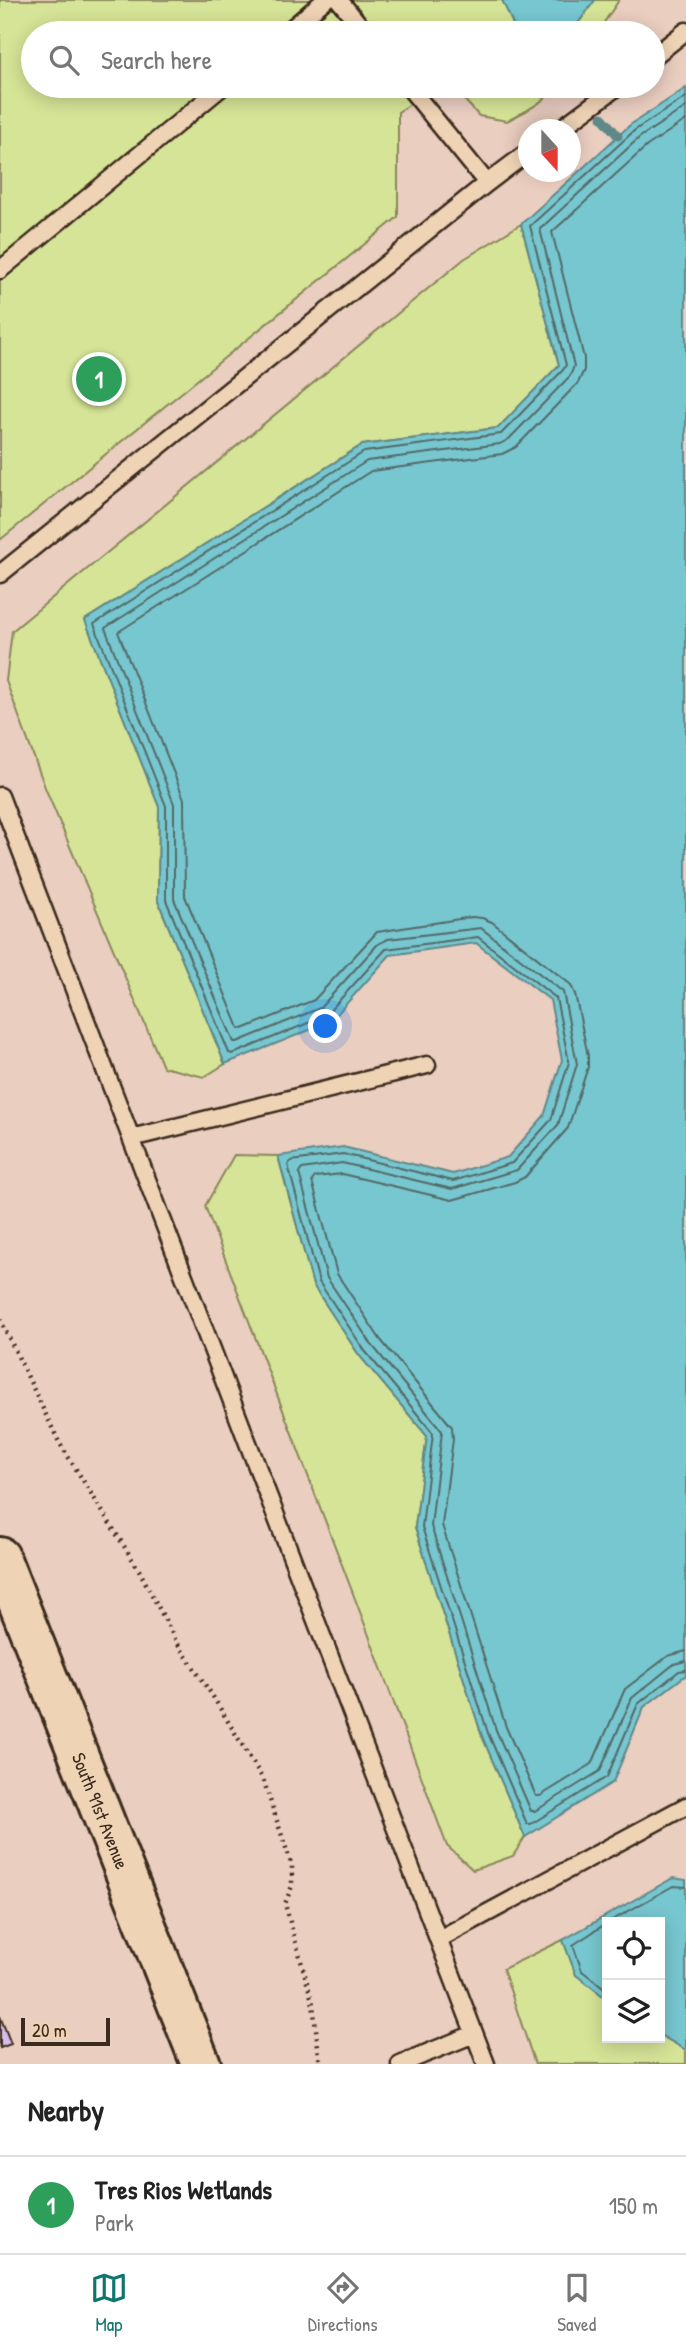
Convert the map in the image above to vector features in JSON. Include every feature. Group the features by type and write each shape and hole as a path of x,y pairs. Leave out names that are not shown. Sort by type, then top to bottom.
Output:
{"main road":[{"name":"South 91st Avenue","path":"0,1557 201,2064"}],"lane":[{"path":"300,21 325,0"},
{"path":"339,0 356,21"},
{"path":"665,48 686,31"},
{"path":"0,270 208,98"},
{"path":"418,98 486,183"},
{"path":"574,119 602,98"},
{"path":"0,574 518,159"},
{"path":"0,796 486,2064"},
{"path":"131,1139 427,1065"},
{"path":"439,1939 686,1806"},
{"path":"400,2064 474,2034"}],"path":[{"path":"0,1319 59,1442 139,1570 176,1641 263,1779 292,1866 292,1886 285,1904 313,2004 320,2064"}],"green space":[{"path":"0,0 573,0 540,21 21,21 21,98 420,98 398,112 398,217 0,540"},
{"path":"595,0 619,0 605,21 580,21"},
{"path":"463,98 545,98 507,121 479,116"},
{"path":"521,224 559,365 498,428 362,445 85,620 159,807 158,901 225,1064 204,1077 163,1067 46,790 6,681 12,631 464,259"},
{"path":"234,1155 278,1156 313,1285 359,1355 427,1436 415,1527 482,1736 525,1837 513,1856 473,1870 447,1846 205,1206"},
{"path":"563,1940 576,1975 602,1995 602,2043 665,2043 665,2038 686,2050 686,2064 535,2064 503,1969"}],"water":[{"path":"502,0 595,0 580,21 511,21"},
{"path":"686,88 686,1675 644,1707 613,1782 525,1837 482,1736 415,1527 427,1436 359,1355 313,1285 278,1156 343,1147 453,1174 508,1157 544,1116 562,1060 550,1000 476,943 390,955 330,1022 225,1064 158,901 159,807 85,620 362,445 498,428 559,365 521,224 567,182 581,182 581,170 630,125"},
{"path":"673,1878 686,1880 686,2050 665,2038 665,1917 604,1917"},
{"path":"602,1918 602,1995 576,1975 563,1940"}],"building":[{"path":"0,2016 11,2044 0,2048"}],"waterway":[{"path":"602,117 618,136"}],"place":[{"name":"Tres Rios Wetlands","path":"99,379"}]}
